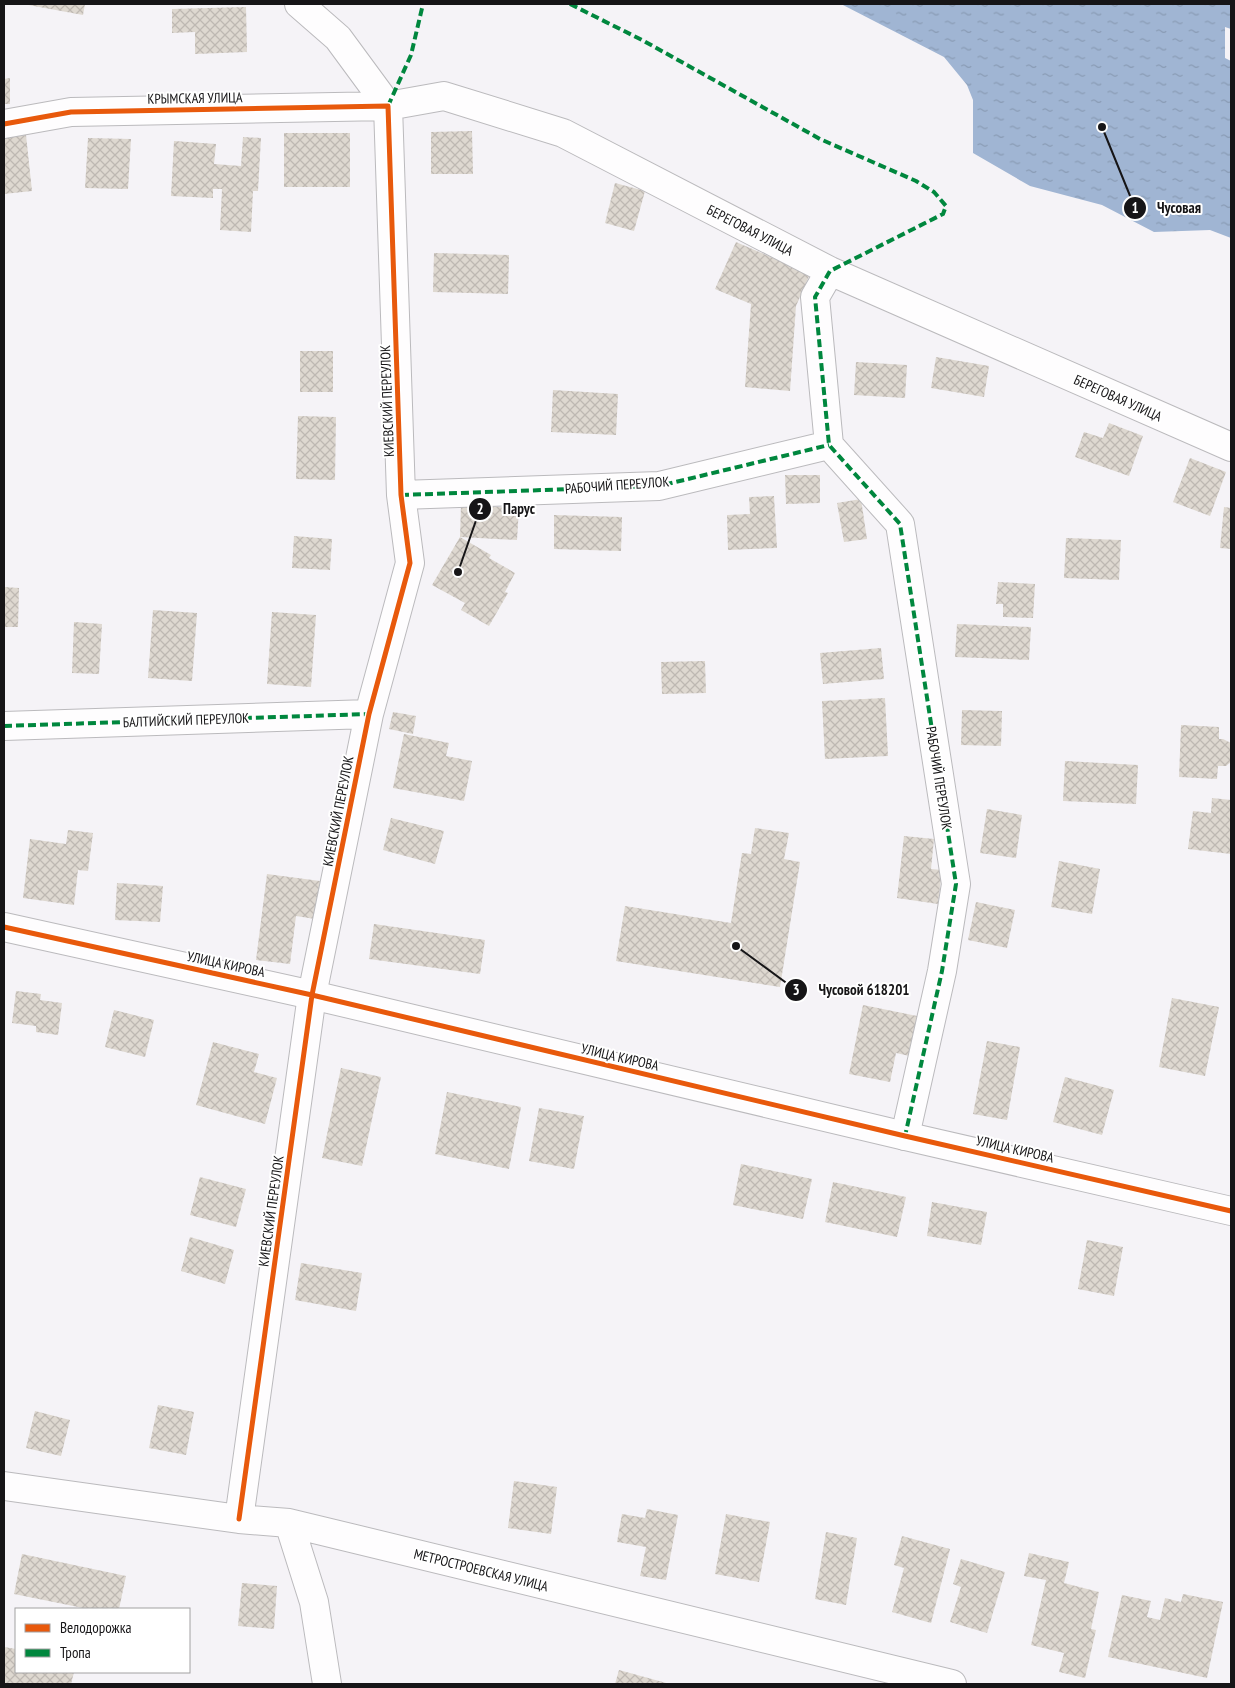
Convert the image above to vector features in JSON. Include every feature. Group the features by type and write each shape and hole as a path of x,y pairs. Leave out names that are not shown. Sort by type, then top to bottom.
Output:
{"street":[{"path":"299,4 338,38 388,106"},
{"name":"БЕРЕГОВАЯ УЛИЦА","path":"388,106 444,96 563,133 830,271 1231,447"},
{"name":"КРЫМСКАЯ УЛИЦА","path":"4,124 71,112 388,106"},
{"name":"КИЕВСКИЙ ПЕРЕУЛОК","path":"238,1519 312,995 368,714 410,563 401,495 388,106"},
{"path":"829,445 815,297 830,271"},
{"name":"РАБОЧИЙ ПЕРЕУЛОК","path":"401,495 659,486 829,445 900,524 956,884 942,971 905,1136"},
{"name":"БАЛТИЙСКИЙ ПЕРЕУЛОК","path":"4,726 368,714"},
{"name":"УЛИЦА КИРОВА","path":"4,927 312,995 905,1136 1231,1211"},
{"name":"МЕТРОСТРОЕВСКАЯ УЛИЦА","path":"4,1486 238,1519 289,1523 952,1684"},
{"path":"289,1523 314,1602 327,1684"}],"water":[{"path":"841,4 1231,4 1231,29 1225,27 1225,58 1231,61 1231,238 1210,230 1154,232 1102,205 1030,186 973,153 973,100 967,85 944,57"}],"building":[{"path":"23,4 85,4 83,15"},
{"path":"246,7 247,52 195,54 195,32 172,33 172,9"},
{"path":"10,78 10,104 4,104 4,79"},
{"path":"472,131 473,174 431,174 431,132"},
{"path":"284,133 350,133 350,187 284,187"},
{"path":"26,135 32,191 4,194 4,138"},
{"path":"243,137 261,138 258,191 253,191 251,232 220,230 222,189 213,189 213,198 171,196 174,141 216,144 214,164 241,166"},
{"path":"88,138 131,139 128,189 85,188"},
{"path":"615,183 645,191 634,231 605,223"},
{"path":"736,242 810,274 796,306 790,391 745,387 751,304 715,289"},
{"path":"434,253 509,255 508,294 433,292"},
{"path":"300,351 333,351 333,392 300,392"},
{"path":"936,357 989,366 984,397 931,388"},
{"path":"856,362 907,365 905,398 854,395"},
{"path":"553,390 618,394 616,435 551,432"},
{"path":"298,416 336,417 335,480 296,479"},
{"path":"1109,423 1143,436 1129,476 1075,457 1084,432 1103,438"},
{"path":"1190,458 1226,472 1210,516 1173,502"},
{"path":"785,475 820,475 820,503 786,504"},
{"path":"774,496 777,548 728,550 727,515 750,514 749,497"},
{"path":"861,499 867,539 844,542 837,503"},
{"path":"461,505 519,508 517,540 460,537"},
{"path":"1224,507 1231,508 1231,549 1220,548"},
{"path":"554,515 622,517 621,551 554,549"},
{"path":"294,536 332,539 330,570 292,568"},
{"path":"460,537 491,555 489,558 515,573 505,592 508,593 489,626 461,610 465,603 432,585"},
{"path":"1066,538 1121,540 1119,580 1064,578"},
{"path":"998,582 1035,584 1033,618 1003,617 1003,604 996,604"},
{"path":"4,587 19,588 18,627 4,627"},
{"path":"153,610 197,613 192,681 148,678"},
{"path":"272,612 316,615 311,687 267,684"},
{"path":"74,622 102,624 99,674 72,673"},
{"path":"957,624 1031,627 1029,660 955,657"},
{"path":"881,648 884,679 823,684 820,653"},
{"path":"705,661 706,693 662,694 661,662"},
{"path":"885,698 888,756 825,759 822,701"},
{"path":"962,710 1002,711 1001,746 961,745"},
{"path":"393,712 416,716 413,734 389,729"},
{"path":"1181,725 1219,727 1219,739 1231,743 1231,762 1226,766 1218,766 1217,779 1179,777"},
{"path":"404,734 449,743 446,756 472,761 464,801 393,788"},
{"path":"1065,761 1138,765 1136,804 1063,801"},
{"path":"1212,798 1231,800 1231,854 1188,849 1193,811 1211,813"},
{"path":"987,809 1022,815 1016,858 980,853"},
{"path":"391,818 444,831 435,864 383,850"},
{"path":"755,828 789,833 784,859 800,862 780,987 616,961 625,906 731,923 742,853 751,854"},
{"path":"68,830 93,833 88,871 78,870 74,905 23,898 30,839 66,844"},
{"path":"904,836 934,839 931,869 942,870 938,904 897,898"},
{"path":"1059,861 1100,869 1092,914 1051,907"},
{"path":"267,874 320,881 315,919 296,916 290,964 256,960"},
{"path":"117,883 163,886 160,922 115,920"},
{"path":"976,902 1015,910 1007,948 968,940"},
{"path":"374,924 485,940 480,974 369,959"},
{"path":"16,991 41,994 40,1000 62,1003 58,1035 36,1032 36,1026 12,1023"},
{"path":"1172,998 1219,1007 1205,1076 1159,1067"},
{"path":"863,1005 922,1017 914,1057 896,1053 890,1082 849,1074"},
{"path":"114,1010 154,1020 145,1057 105,1047"},
{"path":"987,1041 1020,1047 1007,1120 973,1114"},
{"path":"213,1042 259,1054 254,1072 277,1078 265,1124 196,1105"},
{"path":"341,1068 381,1077 362,1166 322,1158"},
{"path":"1065,1077 1114,1090 1102,1135 1053,1122"},
{"path":"447,1092 521,1107 509,1169 435,1154"},
{"path":"539,1108 584,1116 574,1169 529,1161"},
{"path":"741,1164 812,1179 803,1219 733,1205"},
{"path":"200,1177 246,1189 236,1227 190,1215"},
{"path":"833,1182 906,1197 897,1237 825,1222"},
{"path":"932,1202 987,1212 981,1245 927,1236"},
{"path":"190,1237 234,1250 225,1284 181,1271"},
{"path":"1087,1240 1123,1247 1114,1296 1078,1289"},
{"path":"301,1263 362,1273 356,1311 295,1300"},
{"path":"158,1405 194,1412 186,1455 149,1448"},
{"path":"35,1411 70,1420 61,1456 26,1448"},
{"path":"514,1481 557,1487 551,1534 508,1528"},
{"path":"647,1509 678,1515 666,1580 640,1576 646,1547 617,1542 622,1514 645,1518"},
{"path":"726,1514 770,1522 759,1582 715,1574"},
{"path":"826,1532 857,1538 846,1605 815,1599"},
{"path":"902,1536 950,1549 931,1623 892,1612 904,1568 894,1565"},
{"path":"1029,1553 1069,1562 1064,1583 1099,1592 1091,1629 1096,1630 1085,1678 1059,1672 1064,1653 1031,1645 1046,1580 1024,1576"},
{"path":"22,1554 126,1576 119,1608 83,1608 14,1594"},
{"path":"961,1559 1005,1572 987,1633 950,1622 961,1587 953,1584"},
{"path":"242,1583 277,1586 274,1629 238,1626"},
{"path":"1183,1594 1223,1602 1207,1678 1108,1657 1122,1595 1151,1601 1147,1617 1160,1620 1165,1598 1181,1602"},
{"path":"4,1647 15,1649 15,1673 74,1673 71,1684 4,1684"},
{"path":"619,1670 670,1684 615,1684"}],"marked path":[{"path":"388,106 411,55 423,4"},
{"path":"570,4 642,40 820,139 916,181 934,192 946,206 943,214 830,271 815,297 829,445 900,524 956,884 942,971 905,1136"},
{"path":"401,495 659,486 829,445"},
{"path":"4,726 369,714"}],"cycle path":[{"path":"4,124 71,112 388,106 401,495 410,563 369,714 312,995 239,1519"},
{"path":"4,927 312,995 905,1136 1231,1211"}],"place":[{"name":"Чусовая","path":"1102,127"},
{"name":"Парус","path":"458,572"},
{"name":"Чусовой 618201","path":"736,946"}]}
